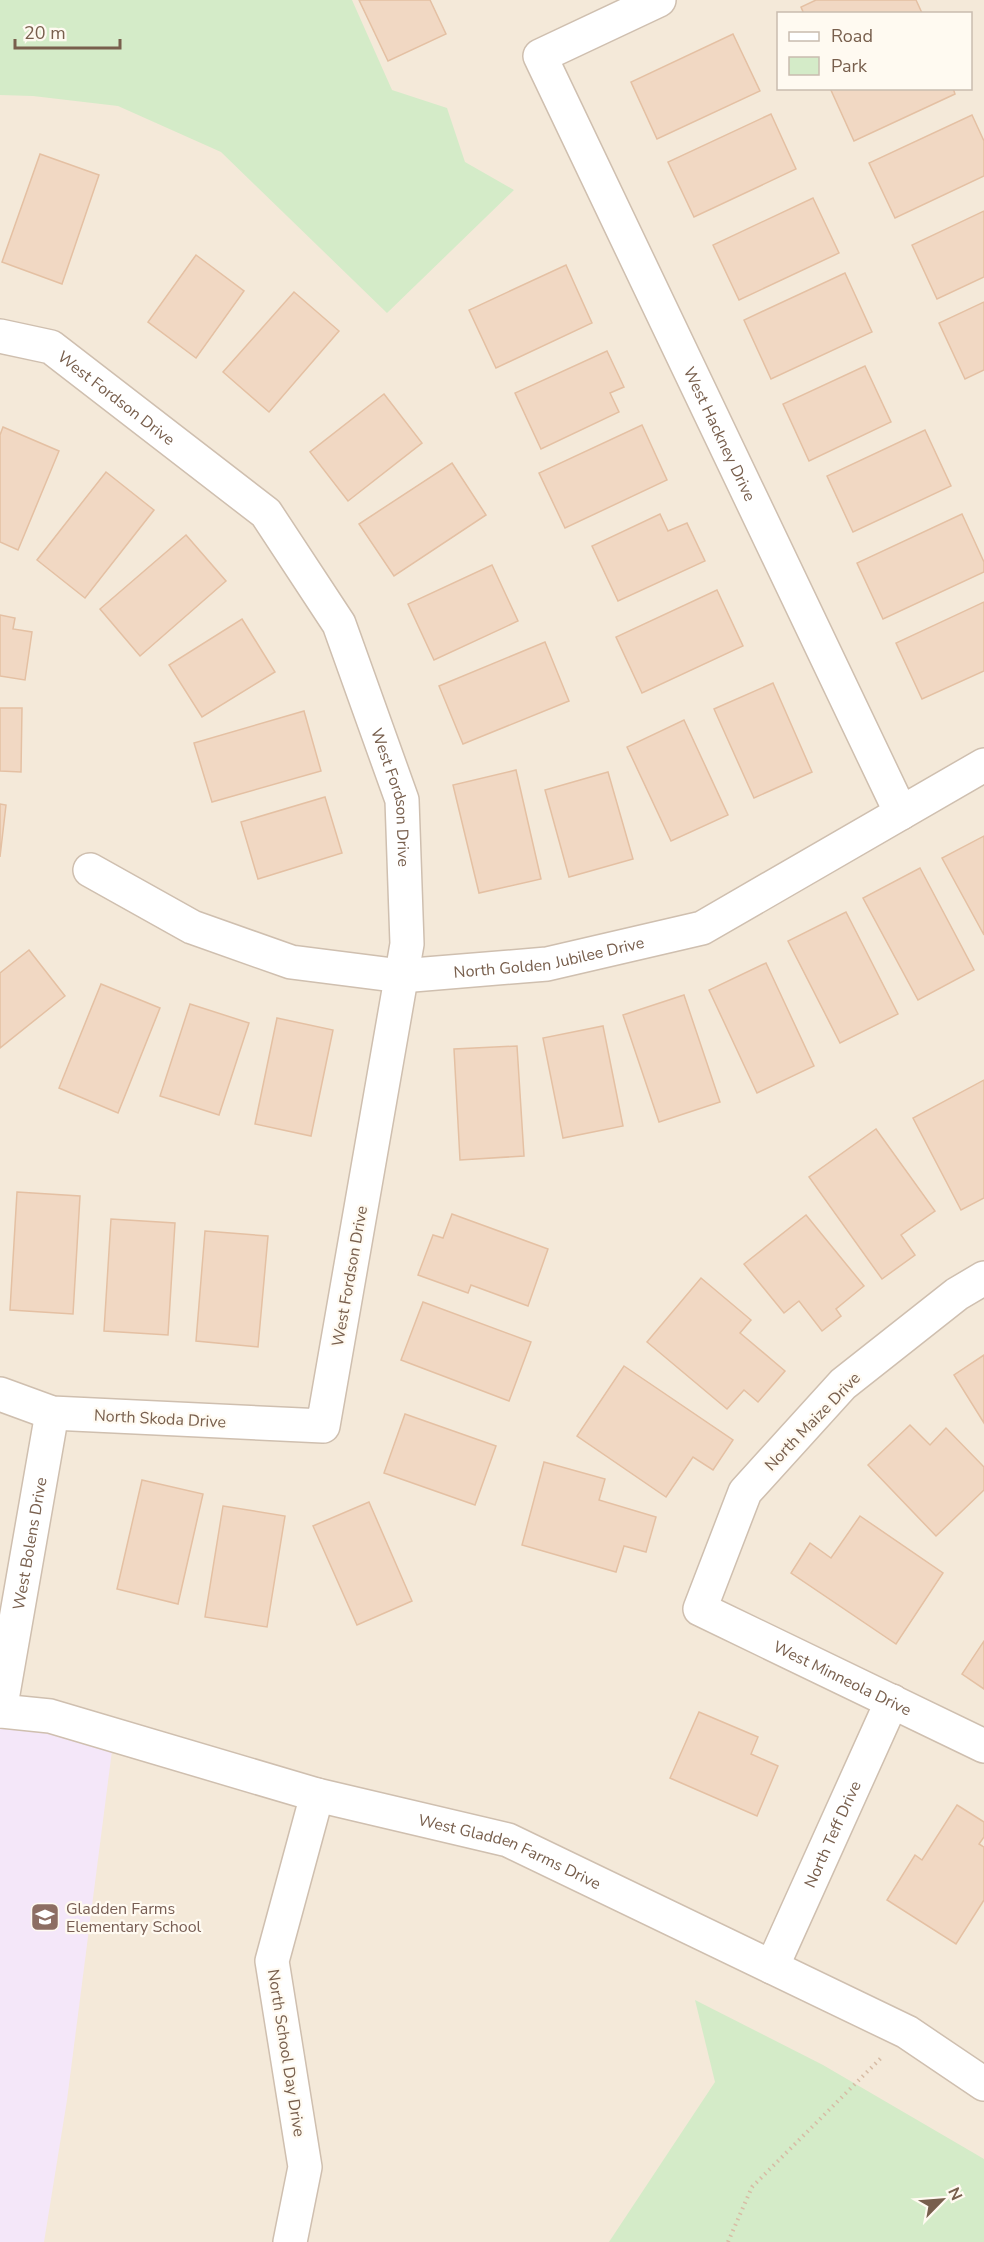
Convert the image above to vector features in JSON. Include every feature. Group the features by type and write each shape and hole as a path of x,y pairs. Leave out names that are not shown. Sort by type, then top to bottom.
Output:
{"street":[{"name":"West Hackney Drive","path":"659,0 540,56 901,813"},
{"name":"West Fordson Drive","path":"0,336 51,347 266,513 339,624 402,800 407,944 322,1426"},
{"name":"North Golden Jubilee Drive","path":"90,870 192,927 291,962 401,976 547,964 702,928 984,765"},
{"name":"North Maize Drive","path":"700,1609 745,1492 843,1384 957,1294 984,1278"},
{"name":"North Skoda Drive","path":"0,1394 52,1413 322,1426"},
{"name":"West Bolens Drive","path":"0,1711 52,1413"},
{"name":"West Minneola Drive","path":"700,1609 984,1746"},
{"name":"North Teff Drive","path":"772,1967 892,1701"},
{"name":"West Gladden Farms Drive","path":"0,1711 50,1716 317,1795 508,1840 907,2032 984,2084"},
{"name":"North School Day Drive","path":"290,2242 305,2168 272,1960 317,1795"}],"path":[{"path":"728,2242 752,2187 907,2032"}],"shaded area":[{"path":"0,0 984,0 984,2242 0,2242"},
{"name":"Gladden Farms Elementary School","path":"0,1711 114,1735 67,2100 44,2242 0,2242"}],"green space":[{"path":"0,0 352,0 392,90 447,108 465,162 514,190 387,313 221,152 118,106 33,96 0,95"},
{"path":"695,2000 823,2065 984,2159 984,2242 609,2242 715,2082"}],"building":[{"path":"359,0 430,0 446,34 388,61"},
{"path":"816,0 916,0 922,12 803,12 801,7"},
{"path":"733,34 760,91 657,139 631,82"},
{"path":"831,90 954,90 955,94 854,141"},
{"path":"771,114 796,169 694,217 668,162"},
{"path":"972,115 984,141 984,176 895,218 869,163"},
{"path":"40,154 99,175 62,284 2,262"},
{"path":"813,198 839,253 739,300 713,245"},
{"path":"984,211 984,277 937,299 912,245"},
{"path":"196,255 244,291 196,358 148,322"},
{"path":"566,265 592,323 496,368 469,310"},
{"path":"845,273 872,332 771,379 744,320"},
{"path":"294,292 339,331 269,412 223,372"},
{"path":"984,302 984,370 965,379 939,323"},
{"path":"607,351 624,387 610,393 619,412 541,449 515,393"},
{"path":"865,366 891,422 809,461 783,404"},
{"path":"384,394 422,443 348,501 310,452"},
{"path":"642,425 667,480 565,528 539,473"},
{"path":"3,427 59,451 18,550 0,542 0,435"},
{"path":"925,430 951,486 853,532 827,476"},
{"path":"452,463 486,515 394,576 359,524"},
{"path":"106,472 154,510 85,598 37,560"},
{"path":"660,514 668,531 687,523 705,561 618,601 592,546"},
{"path":"962,514 984,562 984,572 883,619 857,563"},
{"path":"186,535 226,581 140,656 100,609"},
{"path":"492,565 518,621 434,660 408,604"},
{"path":"717,590 743,646 642,693 616,637"},
{"path":"984,602 984,671 922,699 896,643"},
{"path":"0,615 15,618 13,629 32,632 25,680 0,676"},
{"path":"242,619 275,672 202,717 169,665"},
{"path":"545,642 569,701 463,744 439,686"},
{"path":"773,683 812,772 754,798 714,709"},
{"path":"0,708 22,708 21,772 0,771"},
{"path":"304,711 321,771 212,802 194,743"},
{"path":"684,720 728,815 671,841 627,747"},
{"path":"516,770 541,879 479,893 453,785"},
{"path":"608,772 633,859 569,877 545,790"},
{"path":"325,797 342,853 258,879 241,822"},
{"path":"0,804 6,805 0,857"},
{"path":"984,836 984,935 942,858"},
{"path":"920,868 974,970 918,1000 863,898"},
{"path":"846,912 898,1014 840,1043 788,941"},
{"path":"29,950 65,996 0,1048 0,973"},
{"path":"766,963 814,1066 757,1093 709,990"},
{"path":"101,984 160,1008 118,1113 59,1088"},
{"path":"684,995 720,1102 659,1122 623,1015"},
{"path":"190,1004 249,1023 219,1115 160,1096"},
{"path":"277,1018 333,1030 311,1136 255,1124"},
{"path":"603,1026 623,1126 563,1138 543,1038"},
{"path":"517,1046 524,1156 460,1160 454,1049"},
{"path":"984,1080 984,1198 961,1210 913,1118"},
{"path":"876,1129 935,1211 901,1235 915,1255 882,1279 809,1177"},
{"path":"17,1192 80,1196 73,1314 10,1310"},
{"path":"452,1214 548,1249 528,1306 471,1285 468,1293 418,1275 433,1235 443,1238"},
{"path":"806,1215 864,1286 836,1309 841,1316 822,1331 799,1301 784,1313 744,1264"},
{"path":"111,1219 175,1223 168,1335 104,1331"},
{"path":"205,1231 268,1236 258,1347 196,1341"},
{"path":"701,1278 751,1320 740,1333 785,1371 758,1402 744,1390 727,1409 647,1342"},
{"path":"423,1302 531,1342 509,1401 401,1360"},
{"path":"984,1355 984,1423 954,1375"},
{"path":"624,1366 733,1440 713,1470 693,1457 666,1497 577,1436"},
{"path":"405,1414 496,1446 475,1505 384,1473"},
{"path":"910,1425 930,1445 946,1428 984,1467 984,1490 936,1536 868,1465"},
{"path":"544,1462 605,1479 599,1500 656,1517 646,1552 624,1546 616,1572 522,1545"},
{"path":"142,1480 203,1494 178,1604 117,1589"},
{"path":"369,1502 412,1601 357,1625 313,1526"},
{"path":"223,1506 285,1516 267,1627 205,1617"},
{"path":"860,1516 943,1573 896,1644 791,1573 810,1543 831,1558"},
{"path":"984,1641 984,1689 962,1674"},
{"path":"699,1712 758,1737 751,1754 778,1766 757,1816 670,1778"},
{"path":"957,1805 984,1822 984,1837 979,1844 984,1847 984,1900 956,1944 887,1900 915,1855 922,1860"}],"place":[{"name":"Gladden Farms Elementary School","path":"45,1917"}]}
